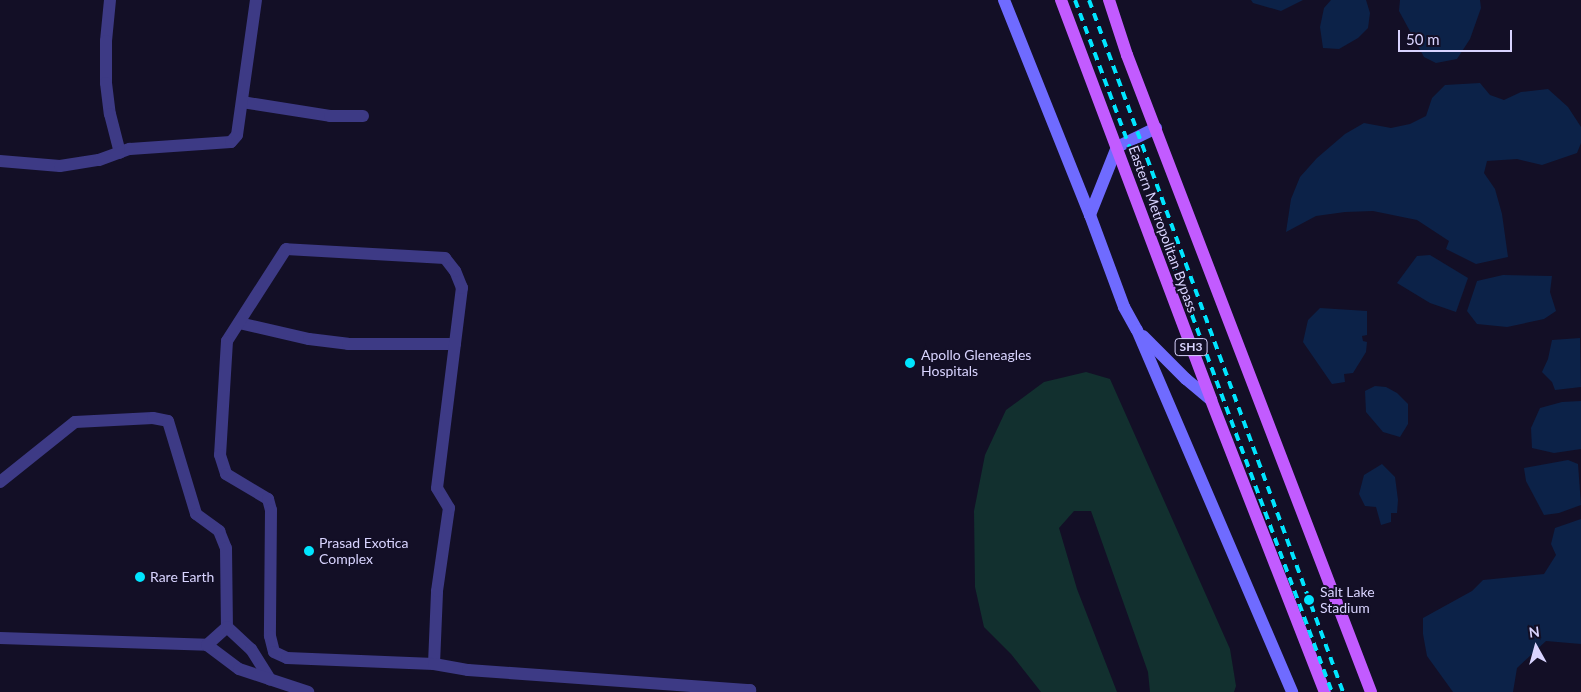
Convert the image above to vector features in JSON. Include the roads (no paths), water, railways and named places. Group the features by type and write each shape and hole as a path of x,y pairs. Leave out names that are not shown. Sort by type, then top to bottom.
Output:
{"main road":[{"name":"Eastern Metropolitan Bypass","path":"1061,0 1211,400 1324,692"},
{"name":"Eastern Metropolitan Bypass","path":"1109,0 1371,692"}],"street":[{"path":"110,0 106,41 106,83 110,114 120,153"},
{"path":"0,161 60,166 99,160 130,149 231,142 237,135 256,0"},
{"path":"1004,0 1090,215 1124,306 1137,330 1292,692"},
{"path":"242,102 330,116 363,116"},
{"path":"1090,215 1117,147 1156,128"},
{"path":"434,664 437,591 448,508 437,488 462,288 455,271 445,258 286,249 227,341 220,456 226,474 268,499 271,510 270,636 274,652 287,658 434,664 468,670 750,691"},
{"path":"239,323 309,339 348,344 455,344"},
{"path":"1137,330 1186,379 1211,400"},
{"path":"0,482 75,422 153,418 168,421 196,514 219,531 226,548 226,627 207,645"},
{"path":"226,627 252,650 270,679"},
{"path":"0,638 207,645 239,669 308,692"}],"water":[{"path":"1251,0 1303,0 1281,11 1253,3"},
{"path":"1331,0 1366,0 1370,13 1368,28 1358,38 1339,49 1323,48 1320,27 1324,8"},
{"path":"1400,0 1480,0 1481,8 1470,39 1457,59 1436,63 1424,57 1399,11"},
{"path":"1480,83 1490,95 1504,100 1521,92 1548,89 1568,107 1581,127 1581,143 1577,153 1542,165 1517,159 1487,161 1484,173 1495,189 1502,214 1508,257 1476,264 1446,249 1449,241 1417,220 1373,211 1316,216 1286,232 1291,199 1300,177 1317,158 1345,134 1364,123 1391,128 1410,124 1426,116 1432,98 1445,85"},
{"path":"1430,255 1468,278 1456,312 1430,303 1397,283 1417,256"},
{"path":"1503,275 1552,276 1550,292 1556,311 1544,319 1507,327 1477,324 1467,311 1477,281"},
{"path":"1320,308 1367,311 1367,335 1362,336 1363,341 1367,342 1366,352 1353,373 1344,374 1345,382 1332,384 1303,342 1308,320"},
{"path":"1580,338 1581,387 1555,390 1552,382 1542,372 1548,359 1552,340"},
{"path":"1375,386 1386,387 1397,393 1408,404 1408,424 1400,437 1383,432 1366,412 1365,391"},
{"path":"1581,401 1581,449 1554,453 1532,448 1531,428 1540,408 1562,402"},
{"path":"1568,460 1578,464 1581,505 1559,513 1544,515 1526,481 1524,468"},
{"path":"1382,464 1395,477 1398,500 1397,513 1391,513 1391,522 1381,525 1376,507 1365,506 1359,494 1364,475"},
{"path":"1581,519 1581,644 1546,641 1517,668 1513,692 1453,692 1427,656 1423,634 1423,618 1472,591 1483,580 1544,574 1556,555 1551,544 1555,528"}],"railway":[{"path":"1075,0 1332,692"},
{"path":"1089,0 1343,692"}],"place":[{"name":"Apollo Gleneagles Hospitals","path":"910,363"},
{"name":"Prasad Exotica Complex","path":"309,551"},
{"name":"Rare Earth","path":"140,577"},
{"name":"Salt Lake Stadium","path":"1309,600"}]}
